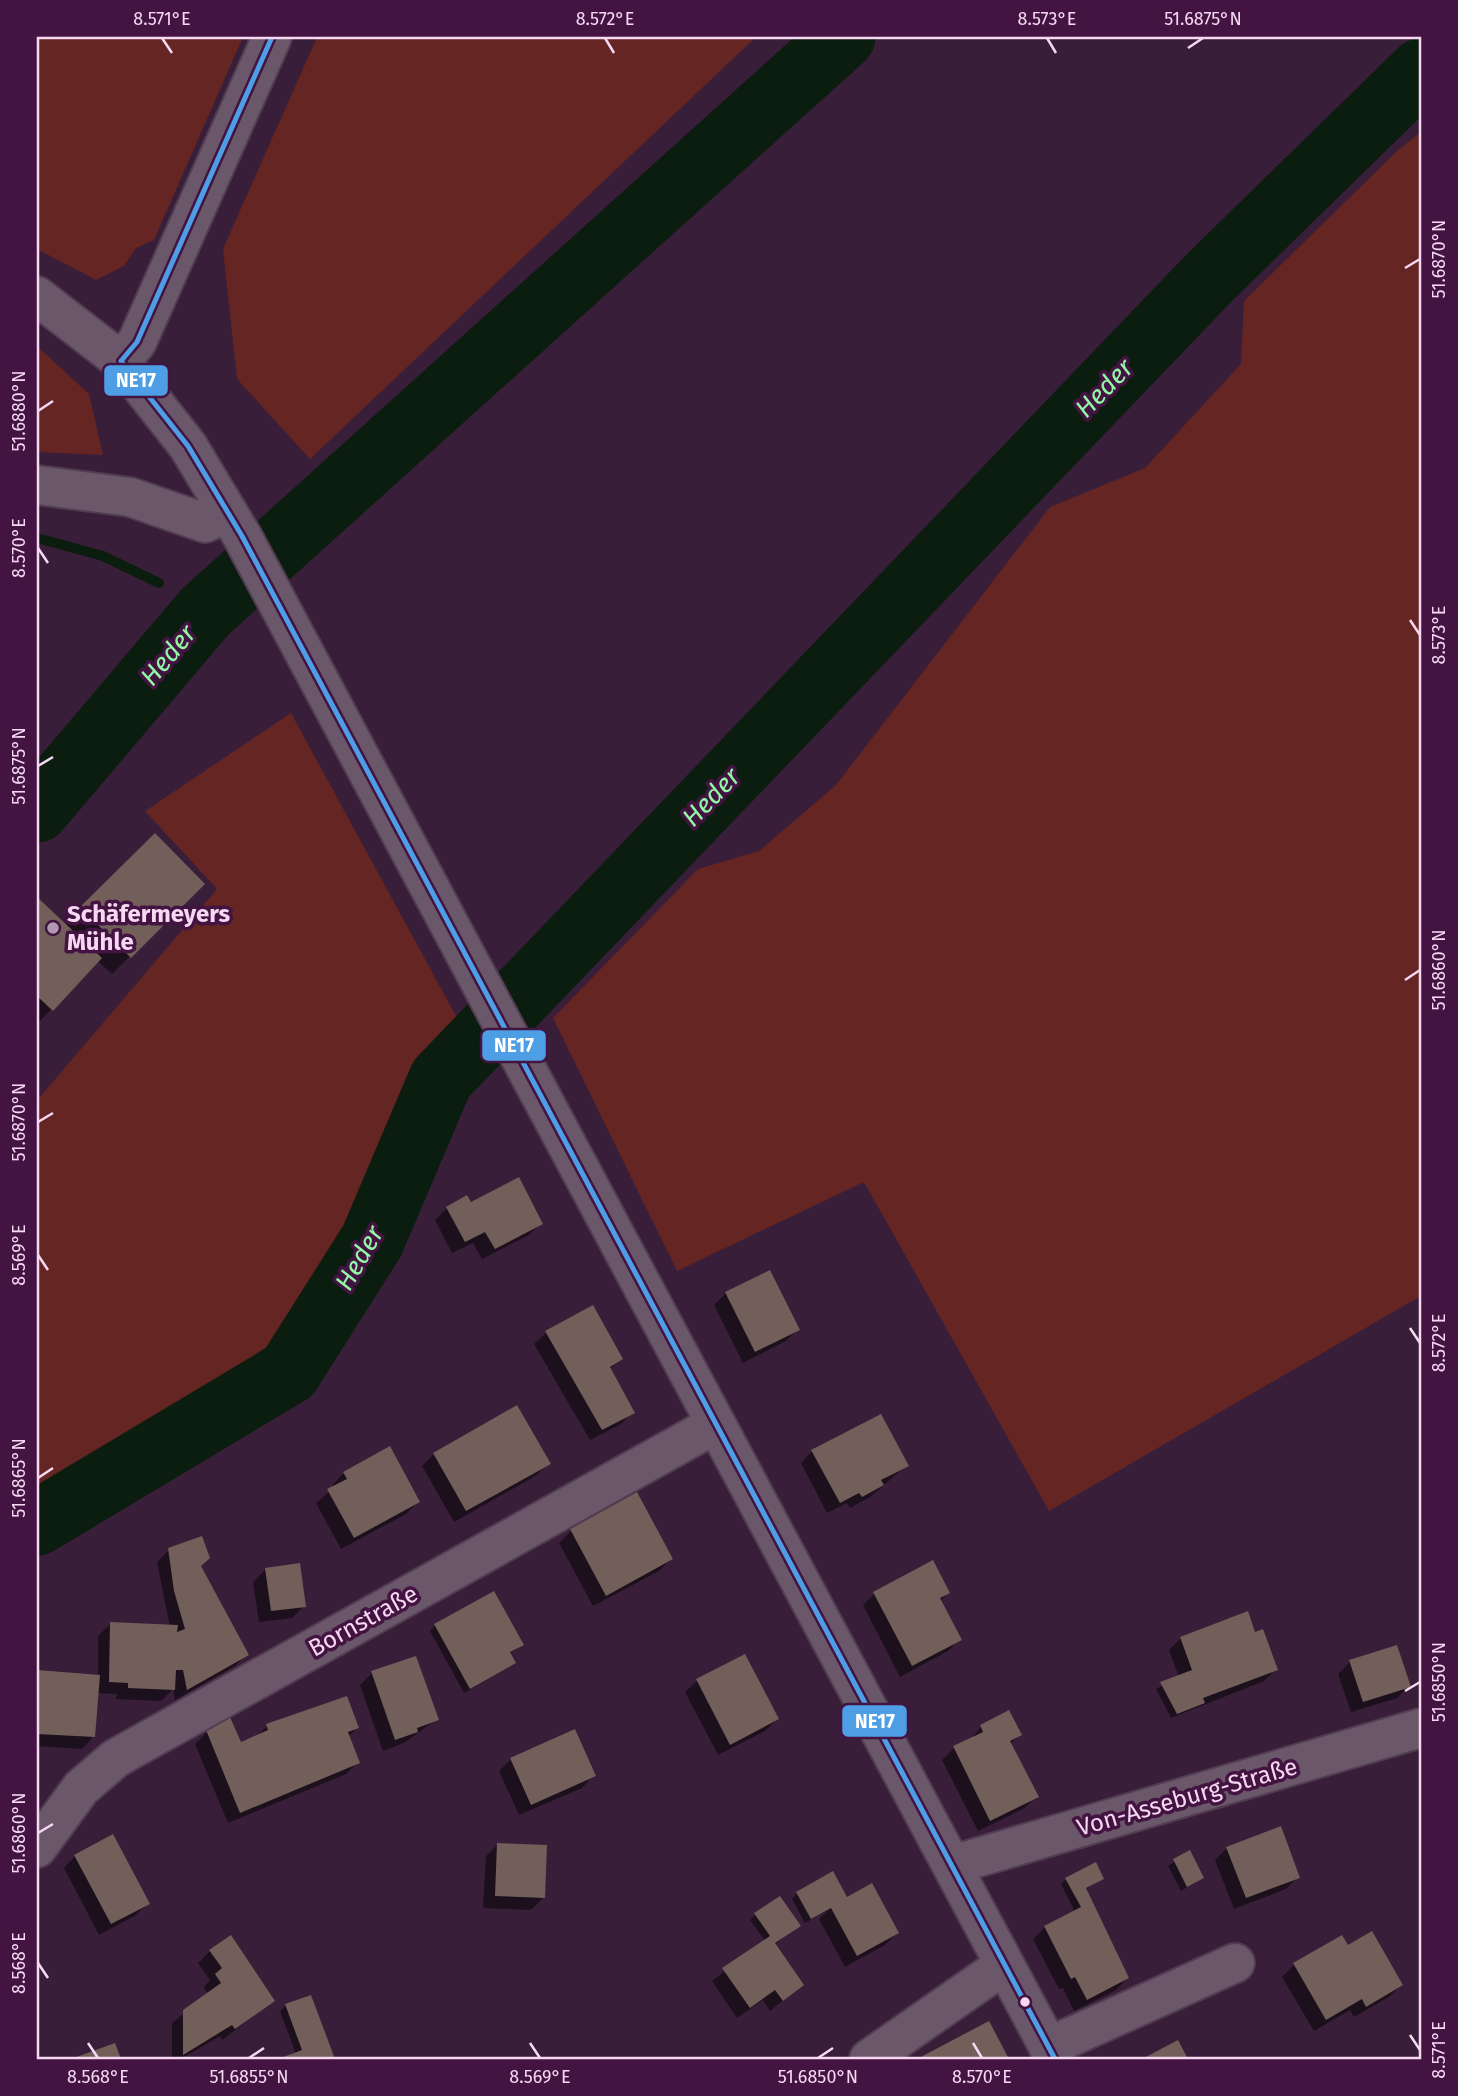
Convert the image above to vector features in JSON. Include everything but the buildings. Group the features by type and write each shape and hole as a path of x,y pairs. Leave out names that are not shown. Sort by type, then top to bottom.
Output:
{"street":[{"path":"121,361 137,342 272,37"},
{"path":"37,296 121,361 188,446 235,524 1051,2053 1235,1963"},
{"path":"37,485 130,497 205,523 235,524"},
{"name":"Bornstraße","path":"37,1848 81,1788 116,1758 716,1424"},
{"name":"Von-Asseburg-Straße","path":"953,1866 1421,1728"},
{"path":"869,2059 1004,1965"}],"shaded area":[{"path":"37,37 243,37 154,240 136,248 124,266 96,280 37,249"},
{"path":"317,37 756,37 310,459 237,379 223,249"},
{"path":"1421,132 1421,1296 1049,1511 864,1182 677,1271 553,1018 698,869 759,851 836,785 1050,507 1145,468 1241,364 1244,301 1397,151"},
{"path":"37,346 89,394 103,455 37,452"},
{"path":"291,713 462,1027 391,1130 355,1229 278,1348 37,1498 37,1096 40,1097 217,889 145,811"}],"waterway":[{"name":"Heder","path":"37,810 205,612 843,37"},
{"name":"Heder","path":"37,1523 289,1372 372,1241 441,1079 1210,277 1421,71"},
{"path":"37,538 103,556 159,583"},
{"path":"186,600 205,612"}],"transit line":[{"name":"NE17","path":"272,37 137,342 121,361 188,446 242,536 1055,2059"}],"place":[{"name":"Schäfermeyers Mühle","path":"53,928"}]}
